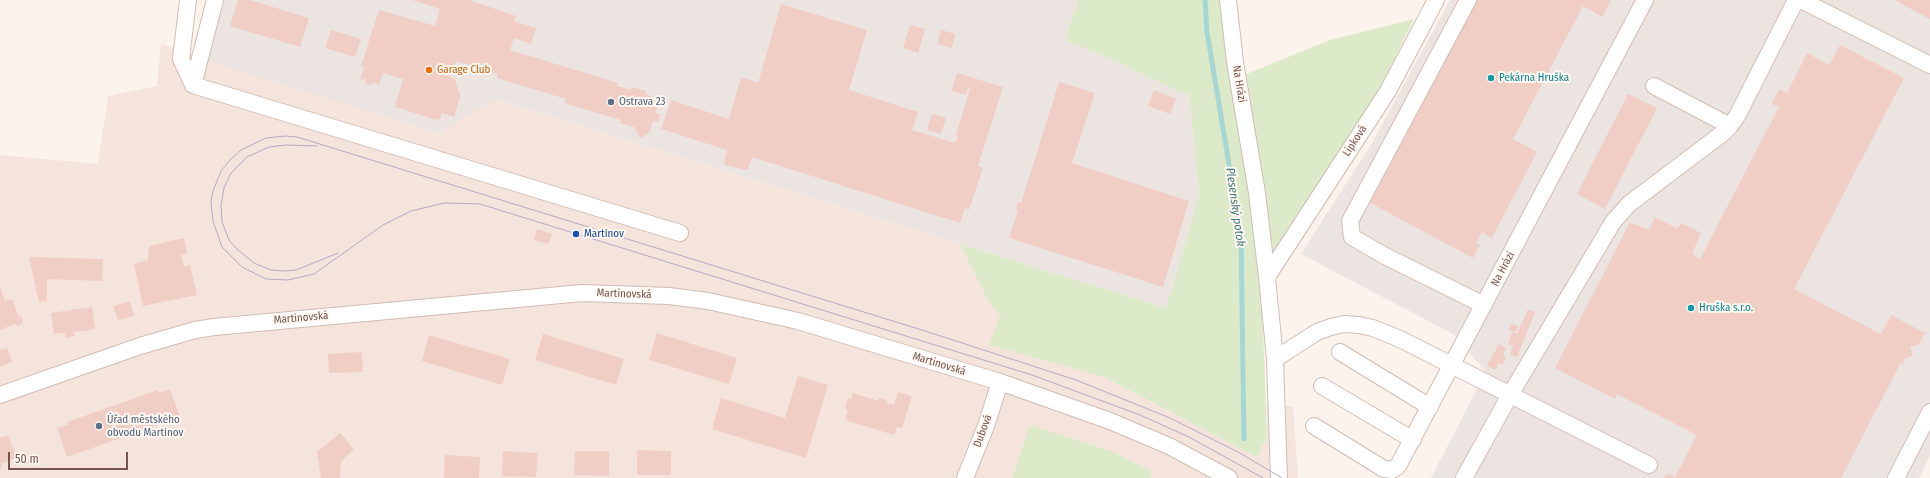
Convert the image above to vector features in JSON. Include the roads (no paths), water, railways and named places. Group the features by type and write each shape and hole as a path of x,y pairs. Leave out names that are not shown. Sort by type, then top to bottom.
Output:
{"street":[{"path":"188,0 180,59 193,85 680,233"},
{"path":"193,85 215,0"},
{"name":"Na Hrázi","path":"1228,0 1235,62 1257,193 1267,277 1275,359 1279,478"},
{"name":"Lipková","path":"1267,277 1388,91 1436,0"},
{"path":"1468,0 1350,221 1352,237 1385,256 1484,304"},
{"name":"Na Hrázi","path":"1314,426 1384,469 1392,470 1398,466 1645,0"},
{"path":"1464,478 1510,395 1620,212 1723,133 1730,126 1737,116 1796,0"},
{"path":"1801,0 1930,65"},
{"path":"1654,86 1730,126"},
{"name":"Martinovská","path":"0,395 118,354 195,330 248,323 582,293 670,296 708,301 798,321 1000,382 1116,423 1169,446 1230,478"},
{"path":"1275,359 1317,332 1331,327 1351,324 1366,326 1385,332 1649,466"},
{"path":"1340,352 1430,407"},
{"name":"Dubová","path":"965,478 986,426 1000,382"},
{"path":"1322,386 1413,440"},
{"path":"1896,478 1930,412"}],"waterway":[{"name":"Plesenský potok","path":"1205,0 1207,32 1241,236 1244,439"}],"tram line":[{"path":"1263,478 1189,437 1140,415 1032,375 480,204 444,203 411,211 383,225 314,274 288,280 266,279 242,267 222,247 213,221 211,202 213,191 221,171 241,150 266,138 285,136 297,137 922,330 1076,380 1170,418 1238,452 1282,478"},
{"path":"317,146 286,145 269,147 247,157 231,173 224,188 221,205 222,222 229,240 237,249 254,263 271,270 296,270 338,253"}],"place":[{"name":"Garage Club","path":"429,70"},
{"name":"Pekárna Hruška","path":"1491,78"},
{"name":"Ostrava 23","path":"611,102"},
{"name":"Martinov","path":"576,234"},
{"name":"Hruška s.r.o.","path":"1691,308"},
{"name":"Úřad městského obvodu Martinov","path":"99,426"}]}
